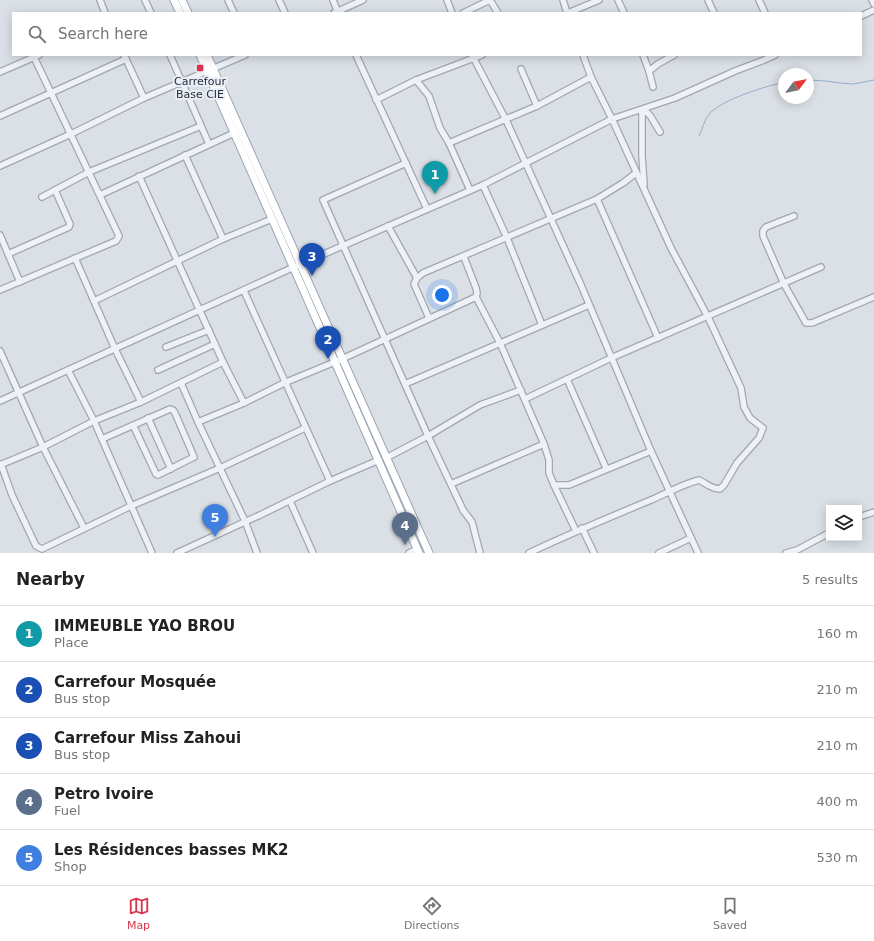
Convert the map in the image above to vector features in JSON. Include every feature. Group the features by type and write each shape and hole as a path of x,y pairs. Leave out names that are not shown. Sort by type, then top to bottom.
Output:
{"main road":[{"path":"174,0 180,12"},
{"path":"182,0 188,12"},
{"path":"201,56 210,70 339,360 382,459 418,551"},
{"path":"207,56 210,70 234,133 272,219 297,266"},
{"path":"382,459 429,553"}],"street":[{"path":"100,0 105,12"},
{"path":"145,0 150,12"},
{"path":"228,0 234,12"},
{"path":"279,0 285,12"},
{"path":"333,0 337,12 363,0"},
{"path":"447,0 452,12"},
{"path":"465,12 490,0 497,12"},
{"path":"563,0 568,12"},
{"path":"570,12 599,0"},
{"path":"618,0 624,12"},
{"path":"708,0 714,12"},
{"path":"759,0 765,12"},
{"path":"872,0 874,4"},
{"path":"862,16 874,10"},
{"path":"0,72 36,56 119,236 118,239 0,290"},
{"path":"170,56 209,144"},
{"path":"0,166 72,134 144,98 243,56"},
{"path":"356,56 427,209"},
{"path":"529,553 582,528 670,492 690,482 699,480 715,489 720,489 740,460 759,438 763,430 763,428 750,418 744,407 741,388 708,317 671,248 612,119 591,77 583,56"},
{"path":"643,56 653,87"},
{"path":"649,71 672,56"},
{"path":"0,401 297,266 483,185 513,168 525,164 612,119 642,112 735,70 773,56"},
{"path":"0,116 52,93 125,57 144,98"},
{"path":"376,100 416,80 473,57 506,120 551,219 650,451 698,553"},
{"path":"521,69 537,106"},
{"path":"449,143 537,106 591,77"},
{"path":"416,80 429,96 440,128 449,143 470,190"},
{"path":"642,112 647,112 660,132"},
{"path":"642,112 644,190"},
{"path":"42,197 89,172 201,126"},
{"path":"100,195 234,133"},
{"path":"185,155 223,240"},
{"path":"406,163 323,200 428,436 463,510 472,522 480,553"},
{"path":"429,318 414,284 417,278 423,273 597,200 636,173"},
{"path":"139,176 223,362 244,403"},
{"path":"483,185 507,238 542,325"},
{"path":"8,254 68,227 70,224 55,190"},
{"path":"597,200 658,338"},
{"path":"794,216 766,227 763,231 763,236 784,284 806,323 809,324 874,297"},
{"path":"94,301 177,261 272,219"},
{"path":"388,226 417,278"},
{"path":"0,235 20,282"},
{"path":"464,257 476,288 476,297 525,398 550,460 550,473 554,485 576,531"},
{"path":"75,258 115,349 141,402"},
{"path":"525,398 611,358 821,267"},
{"path":"244,291 284,383 330,481"},
{"path":"198,422 244,403 284,383 339,360 476,297"},
{"path":"405,384 589,305"},
{"path":"166,347 209,330"},
{"path":"158,370 215,344"},
{"path":"0,351 43,447 84,528"},
{"path":"223,362 141,402 94,421 43,447 1,465 12,495 36,546 42,549 131,506 220,468 305,428"},
{"path":"68,370 94,421 152,553"},
{"path":"567,379 606,468"},
{"path":"181,383 245,521 257,553"},
{"path":"177,553 330,481 382,459 428,436 480,405 521,390"},
{"path":"102,439 148,418 170,409 176,413 194,457 158,475 154,473 133,425"},
{"path":"148,418 171,468"},
{"path":"451,484 544,444"},
{"path":"554,485 570,485 606,468 650,451"},
{"path":"290,501 313,553"},
{"path":"862,516 874,512"},
{"path":"582,528 594,553"},
{"path":"786,553 798,550 826,535"},
{"path":"659,553 691,538"},
{"path":"409,553 418,551"}],"waterway":[{"path":"814,80 853,84 874,80"},
{"path":"699,136 707,116 724,103 744,94 778,84"}],"place":[{"name":"Carrefour Base CIE","path":"200,68"},
{"name":"IMMEUBLE YAO BROU","path":"435,194"},
{"name":"Carrefour Miss Zahoui","path":"312,276"},
{"name":"Carrefour Mosquée","path":"328,359"},
{"name":"Les Résidences basses MK2","path":"215,537"},
{"name":"Petro Ivoire","path":"405,545"}]}
